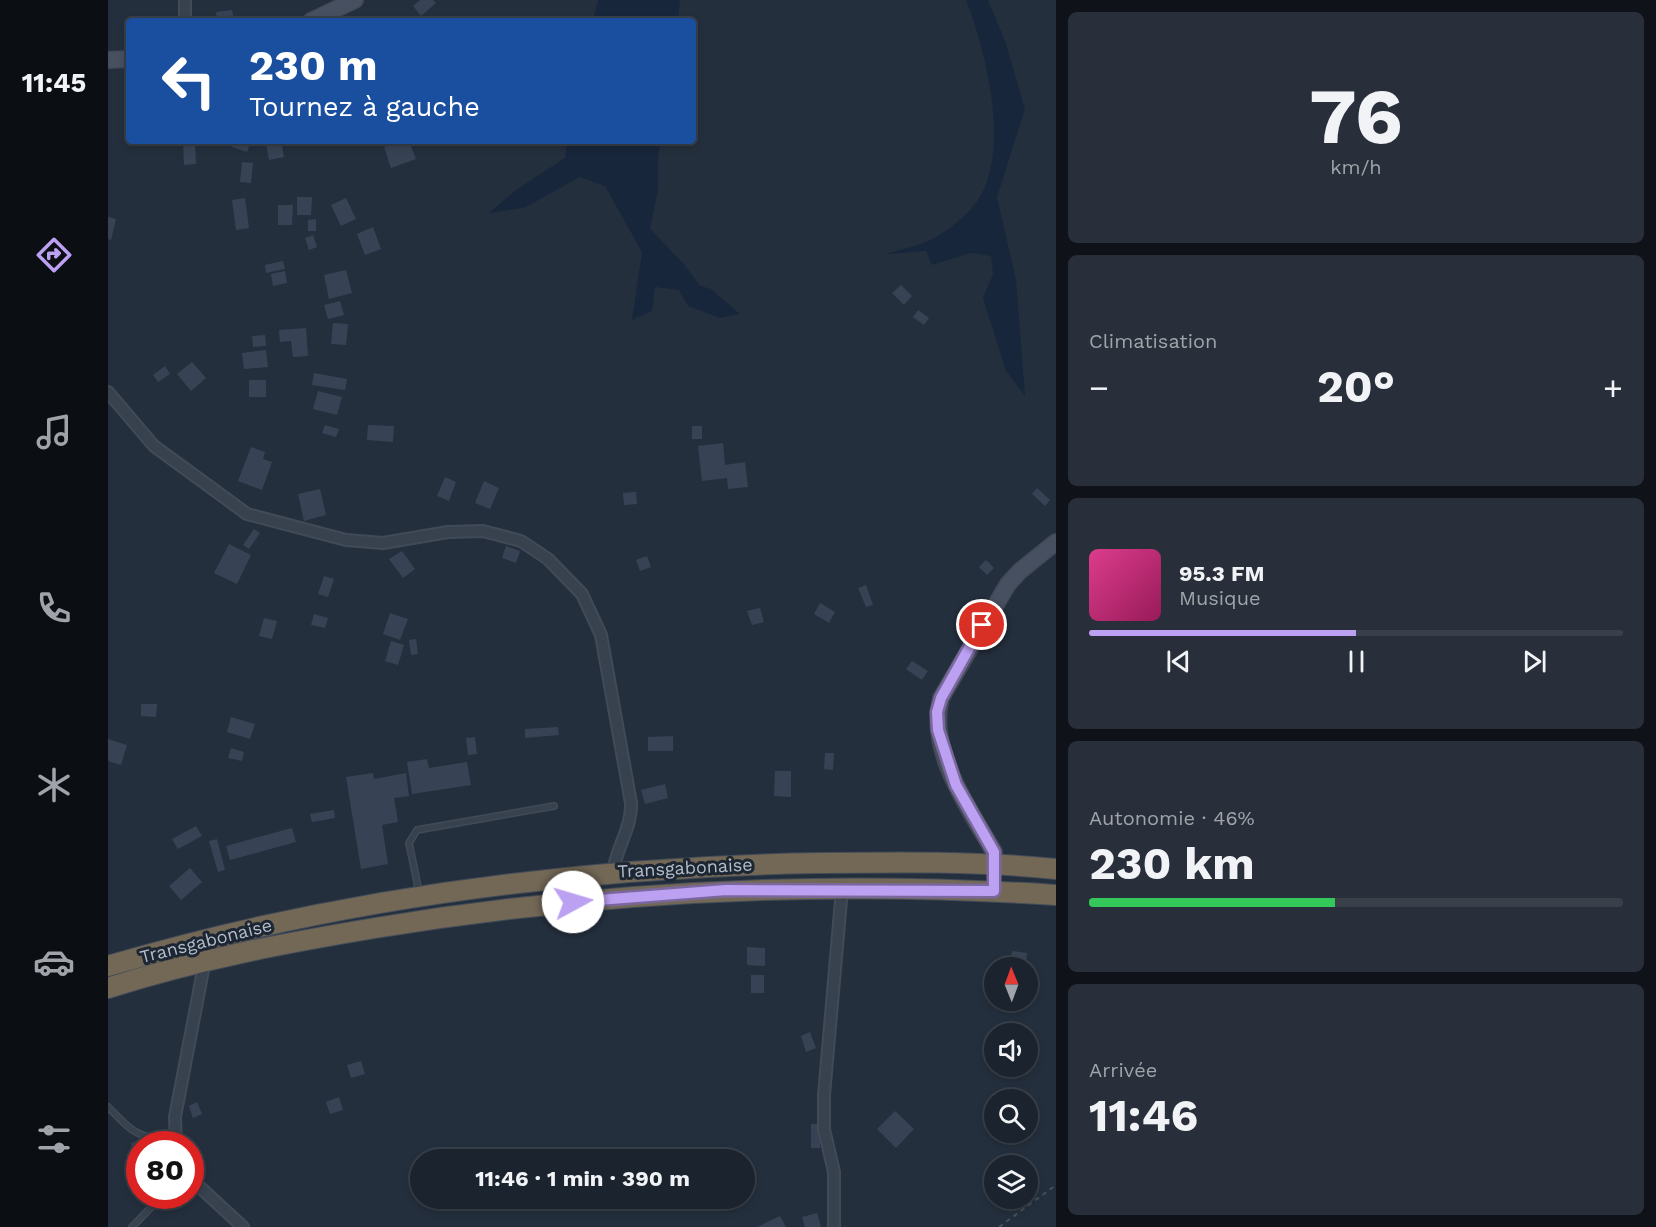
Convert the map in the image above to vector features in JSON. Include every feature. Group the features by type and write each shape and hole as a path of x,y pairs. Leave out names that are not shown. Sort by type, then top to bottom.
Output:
{"highway":[{"name":"Transgabonaise","path":"108,966 255,928 420,897 613,872 764,864 994,878 1056,895"},
{"name":"Transgabonaise","path":"108,988 205,960 484,910 726,890 842,889 994,878 1056,869"}],"street":[{"path":"185,0 185,18"},
{"path":"316,18 355,0"},
{"path":"108,60 126,59"},
{"path":"108,392 154,446 232,500 247,514 346,540 382,543 448,532 483,531 521,541 548,559 582,594 601,635 631,812 630,821 615,857 613,872"},
{"path":"994,878 994,852 956,785 938,730 937,712 941,698 1008,584 1020,571 1056,542"},
{"path":"834,1227 834,1172 825,1129 824,1095 842,889"},
{"path":"176,1131 175,1117 205,960"},
{"path":"204,1191 243,1227"}],"lane":[{"path":"420,897 410,843 417,830 555,806"},
{"path":"108,1107 131,1131"},
{"path":"132,1227 149,1209"}],"path":[{"path":"999,1227 1056,1185"}],"water":[{"path":"598,0 680,0 678,18 594,18"},
{"path":"966,0 988,0 1005,41 1025,109 997,197 1016,280 1025,396 1006,371 983,298 993,274 991,256 971,253 932,265 926,251 886,254 929,241 952,226 974,206 988,179 993,155 992,100 981,46"},
{"path":"567,144 660,144 658,190 650,229 683,263 700,286 711,289 740,314 720,318 688,306 679,290 655,287 652,311 632,320 642,252 605,186 580,177 524,208 489,213 516,190 565,158"}],"building":[{"path":"420,0 433,0 436,3 421,16 413,6"},
{"path":"232,10 233,18 217,18 216,12"},
{"path":"183,144 195,144 196,164 184,165"},
{"path":"233,144 250,144 247,152 232,147"},
{"path":"266,144 282,144 284,157 269,160"},
{"path":"393,144 410,144 416,159 391,168 384,147"},
{"path":"242,162 253,163 251,183 240,182"},
{"path":"297,197 312,197 311,215 297,215"},
{"path":"245,198 249,228 236,230 232,200"},
{"path":"346,198 356,219 341,226 331,205"},
{"path":"278,205 293,205 292,225 278,225"},
{"path":"108,217 116,219 111,240 108,239"},
{"path":"316,219 316,231 308,231 308,220"},
{"path":"373,227 381,249 365,255 357,234"},
{"path":"313,235 317,247 309,250 305,238"},
{"path":"283,261 285,269 266,273 265,265"},
{"path":"346,270 352,293 329,299 324,275"},
{"path":"285,271 287,283 273,286 271,274"},
{"path":"901,285 912,296 904,305 892,293"},
{"path":"340,301 344,315 328,319 324,305"},
{"path":"918,310 929,318 924,325 913,317"},
{"path":"333,323 348,324 346,345 331,344"},
{"path":"306,328 308,356 293,357 291,341 280,342 279,330"},
{"path":"265,335 266,346 253,347 252,336"},
{"path":"266,350 268,367 244,369 242,353"},
{"path":"192,362 206,378 191,391 177,374"},
{"path":"165,366 170,374 158,382 153,375"},
{"path":"314,373 347,379 345,390 312,385"},
{"path":"249,380 266,380 266,397 249,397"},
{"path":"318,391 342,397 337,415 313,409"},
{"path":"325,425 339,429 336,437 322,433"},
{"path":"368,425 394,426 393,442 367,440"},
{"path":"692,426 702,426 702,439 692,439"},
{"path":"723,443 725,465 745,462 748,487 728,489 727,478 702,481 698,446"},
{"path":"251,447 265,452 263,459 272,462 262,490 238,481"},
{"path":"445,477 456,482 449,501 437,496"},
{"path":"484,481 499,488 490,509 475,503"},
{"path":"1037,488 1050,500 1045,506 1032,494"},
{"path":"320,489 326,515 304,521 298,494"},
{"path":"636,492 637,504 624,505 623,493"},
{"path":"254,529 260,533 249,549 243,545"},
{"path":"229,544 251,555 237,584 214,573"},
{"path":"506,546 520,551 516,563 502,558"},
{"path":"402,551 415,569 403,578 389,559"},
{"path":"647,556 651,567 640,571 636,560"},
{"path":"986,560 994,568 987,575 979,567"},
{"path":"324,576 334,579 328,597 318,594"},
{"path":"866,585 873,605 866,607 858,588"},
{"path":"820,603 835,612 829,623 814,614"},
{"path":"760,608 764,622 752,625 747,611"},
{"path":"390,613 408,619 400,640 383,634"},
{"path":"314,614 328,618 325,628 311,625"},
{"path":"264,618 277,621 272,639 259,636"},
{"path":"416,639 418,654 411,655 409,640"},
{"path":"391,641 404,645 398,665 385,661"},
{"path":"912,661 928,671 922,680 906,669"},
{"path":"141,704 157,704 156,717 141,716"},
{"path":"231,717 255,724 250,739 227,732"},
{"path":"558,727 559,735 525,738 525,729"},
{"path":"673,736 673,751 648,751 648,737"},
{"path":"475,737 477,754 468,755 466,738"},
{"path":"108,739 127,745 121,765 108,761"},
{"path":"231,748 244,752 242,761 228,758"},
{"path":"825,753 834,753 833,770 824,769"},
{"path":"427,759 429,768 467,762 471,785 412,794 407,762"},
{"path":"775,771 791,771 791,797 774,796"},
{"path":"373,773 374,779 406,773 409,796 394,798 398,822 382,825 388,864 361,869 346,777"},
{"path":"665,784 668,798 645,804 641,790"},
{"path":"334,810 335,818 312,822 310,814"},
{"path":"196,826 202,836 178,849 172,839"},
{"path":"292,828 296,842 230,860 226,846"},
{"path":"217,839 225,870 218,872 209,841"},
{"path":"190,868 202,882 181,900 169,886"},
{"path":"747,947 765,948 765,966 747,965"},
{"path":"1012,951 1027,953 1027,957 1012,957"},
{"path":"751,975 764,975 764,993 751,993"},
{"path":"810,1032 816,1048 806,1052 801,1036"},
{"path":"361,1061 365,1074 351,1078 347,1065"},
{"path":"339,1097 343,1110 330,1114 326,1102"},
{"path":"197,1102 202,1114 193,1118 189,1106"},
{"path":"895,1111 914,1129 896,1148 877,1129"},
{"path":"811,1124 820,1124 820,1148 811,1148"},
{"path":"817,1213 821,1227 805,1227 802,1217"},
{"path":"780,1216 786,1227 757,1227"}],"route":[{"path":"573,902 726,890 994,891 994,852 956,785 938,730 937,712 941,698 982,625"}]}
